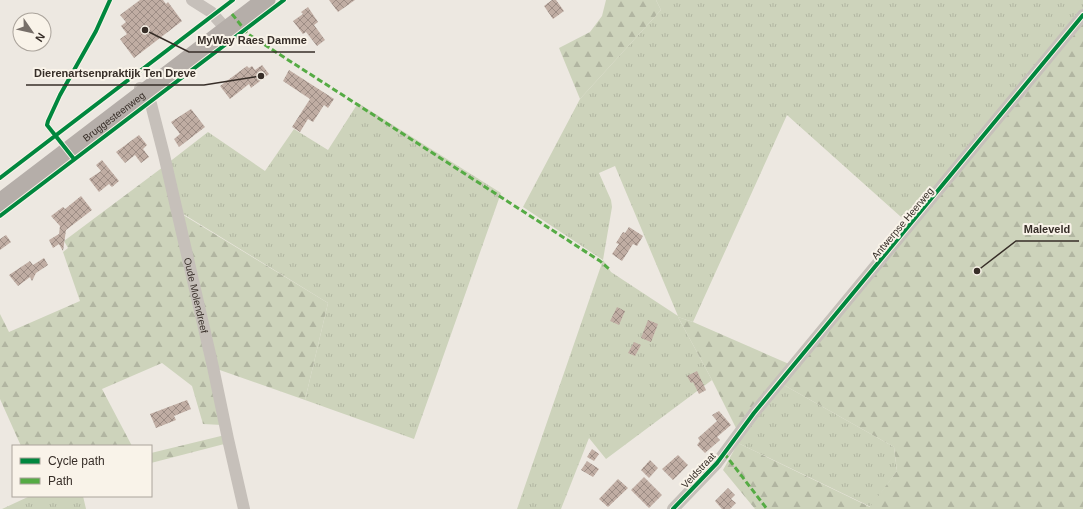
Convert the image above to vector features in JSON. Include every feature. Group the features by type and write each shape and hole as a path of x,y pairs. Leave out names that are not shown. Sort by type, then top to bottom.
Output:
{"main road":[{"name":"Bruggesteenweg","path":"224,26 251,0"},
{"name":"Bruggesteenweg","path":"0,203 141,90 224,26 266,0"},
{"name":"Bruggesteenweg","path":"0,192 141,90"}],"street":[{"path":"192,0 211,12 224,26"},
{"name":"Antwerpse Heerweg","path":"734,441 754,413 1083,15"},
{"name":"Oude Molendreef","path":"141,90 151,104 164,155 214,367 226,433 244,509"},
{"name":"Veldstraat","path":"673,509 717,463 734,441"}],"green space":[{"path":"606,0 656,0 661,10 580,99 559,48 590,32 602,16"},
{"path":"656,0 1083,0 1083,15 910,225 787,115 693,322 678,317 712,380 606,459 589,438 561,509 517,509 603,260 523,207 580,99 661,10","holes":["615,166 678,316 611,272 603,260 612,207 611,200 599,173"]},
{"path":"1083,15 1083,509 755,509 723,470 738,443 870,507 897,471 894,447 782,384 737,430 678,317 693,322 789,364"},
{"path":"358,103 501,193 414,439 305,400 328,303 180,212 168,163 208,132 265,171 294,129 328,150"},
{"path":"163,167 180,213 328,303 305,400 214,368 222,425 203,424 192,386 162,363 102,389 131,445 21,445 0,399 0,314 9,332 80,301 63,252 68,248 64,241"},
{"path":"782,384 894,447 897,471 871,507 738,443"},
{"path":"225,435 232,442 152,463 152,453"},
{"path":"28,497 83,497 86,509 2,509"}],"building":[{"path":"140,0 163,0 166,4 168,2 182,21 134,58 120,39 127,34 121,26 126,22 120,15"},
{"path":"329,0 355,0 338,12"},
{"path":"552,0 556,0 564,11 553,19 544,6"},
{"path":"308,7 318,22 314,25 325,40 317,46 306,32 303,34 293,21 303,14 301,12"},
{"path":"262,65 269,74 251,88 249,84 230,99 220,86 247,66 249,68 252,66 255,70"},
{"path":"289,70 334,99 328,108 324,105 313,122 308,119 300,132 292,127 310,99 283,81"},
{"path":"191,109 205,127 179,147 174,139 180,134 171,122"},
{"path":"139,135 147,145 143,149 149,157 141,163 135,155 125,163 116,152"},
{"path":"102,160 119,181 112,187 109,184 99,192 89,179 101,171 96,165"},
{"path":"81,196 92,210 66,230 63,251 59,244 53,248 49,240 59,234 60,226 51,216 63,207 65,209"},
{"path":"629,227 643,236 637,246 633,244 622,261 612,254 619,244 616,243 623,232 625,233"},
{"path":"6,235 11,242 0,250 0,239"},
{"path":"44,258 48,265 36,273 32,281 30,277 18,286 9,275 30,261 33,265"},
{"path":"617,307 625,311 619,325 610,321"},
{"path":"648,320 658,324 651,342 641,338"},
{"path":"634,342 641,345 635,356 628,353"},
{"path":"697,371 706,390 699,394 693,382 691,383 687,376"},
{"path":"187,400 191,409 174,416 176,420 156,428 150,414"},
{"path":"719,411 731,425 717,437 720,440 705,453 697,445 700,441 698,438 717,421 712,415"},
{"path":"592,449 599,454 594,461 587,457"},
{"path":"678,455 688,465 673,480 662,469"},
{"path":"650,460 658,468 649,478 641,470"},
{"path":"587,461 599,469 593,477 581,470"},
{"path":"644,477 662,495 649,508 631,490"},
{"path":"618,479 628,488 608,507 599,499"},
{"path":"728,488 735,495 731,499 736,503 730,509 722,509 715,501"}],"marked path":[{"path":"232,14 248,34 600,261 609,269"},
{"path":"724,453 767,509"}],"cycle path":[{"path":"74,159 47,125 60,95 96,31 110,0"},
{"path":"0,178 233,0"},
{"path":"0,216 284,0"},
{"path":"673,509 717,463 754,413 1083,15"}],"place":[{"name":"MyWay Raes Damme","path":"145,30"},
{"name":"Dierenartsenpraktijk Ten Dreve","path":"261,76"},
{"name":"Maleveld","path":"977,271"}]}
